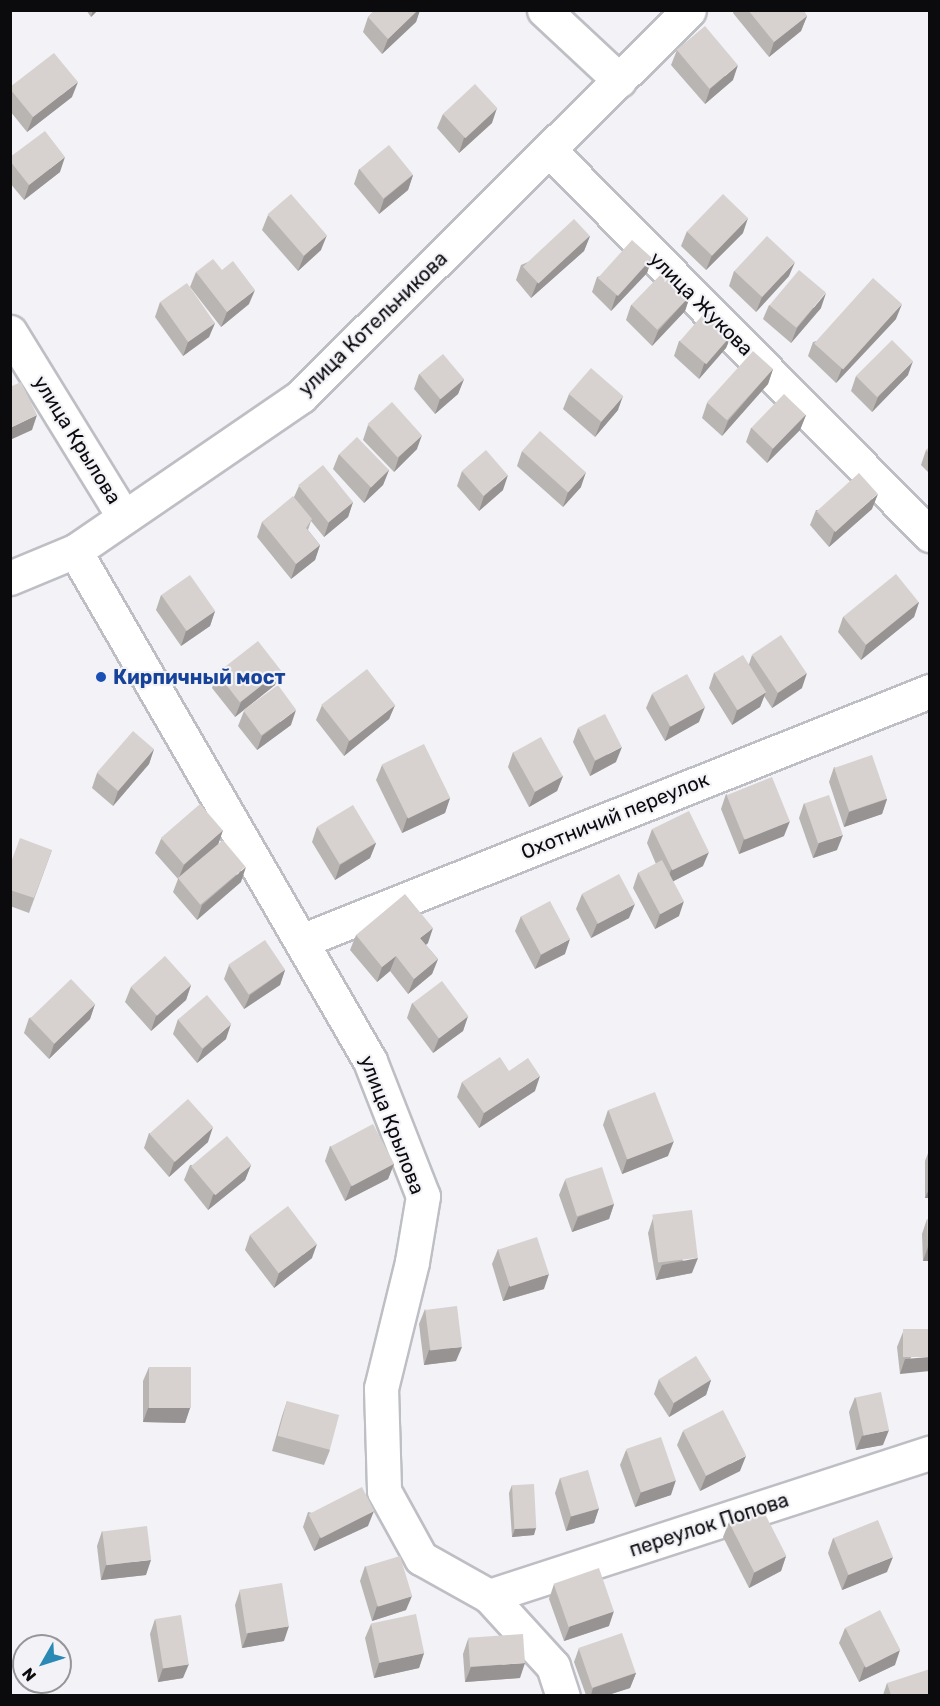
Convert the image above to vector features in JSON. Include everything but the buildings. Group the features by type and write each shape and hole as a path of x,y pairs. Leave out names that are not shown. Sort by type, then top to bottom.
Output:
{"street":[{"path":"544,10 619,80"},
{"name":"улица Котельникова","path":"10,578 75,551 301,396 689,10"},
{"name":"улица Жукова","path":"549,150 930,535"},
{"name":"улица Крылова","path":"10,332 124,517"},
{"name":"улица Крылова","path":"75,551 370,1060 423,1196 412,1262 381,1388 384,1491 421,1558 489,1596 553,1666 563,1695"},
{"name":"Охотничий переулок","path":"301,941 930,691"},
{"name":"переулок Попова","path":"489,1596 930,1453"}],"place":[{"name":"Кирпичный мост","path":"101,677"}]}
